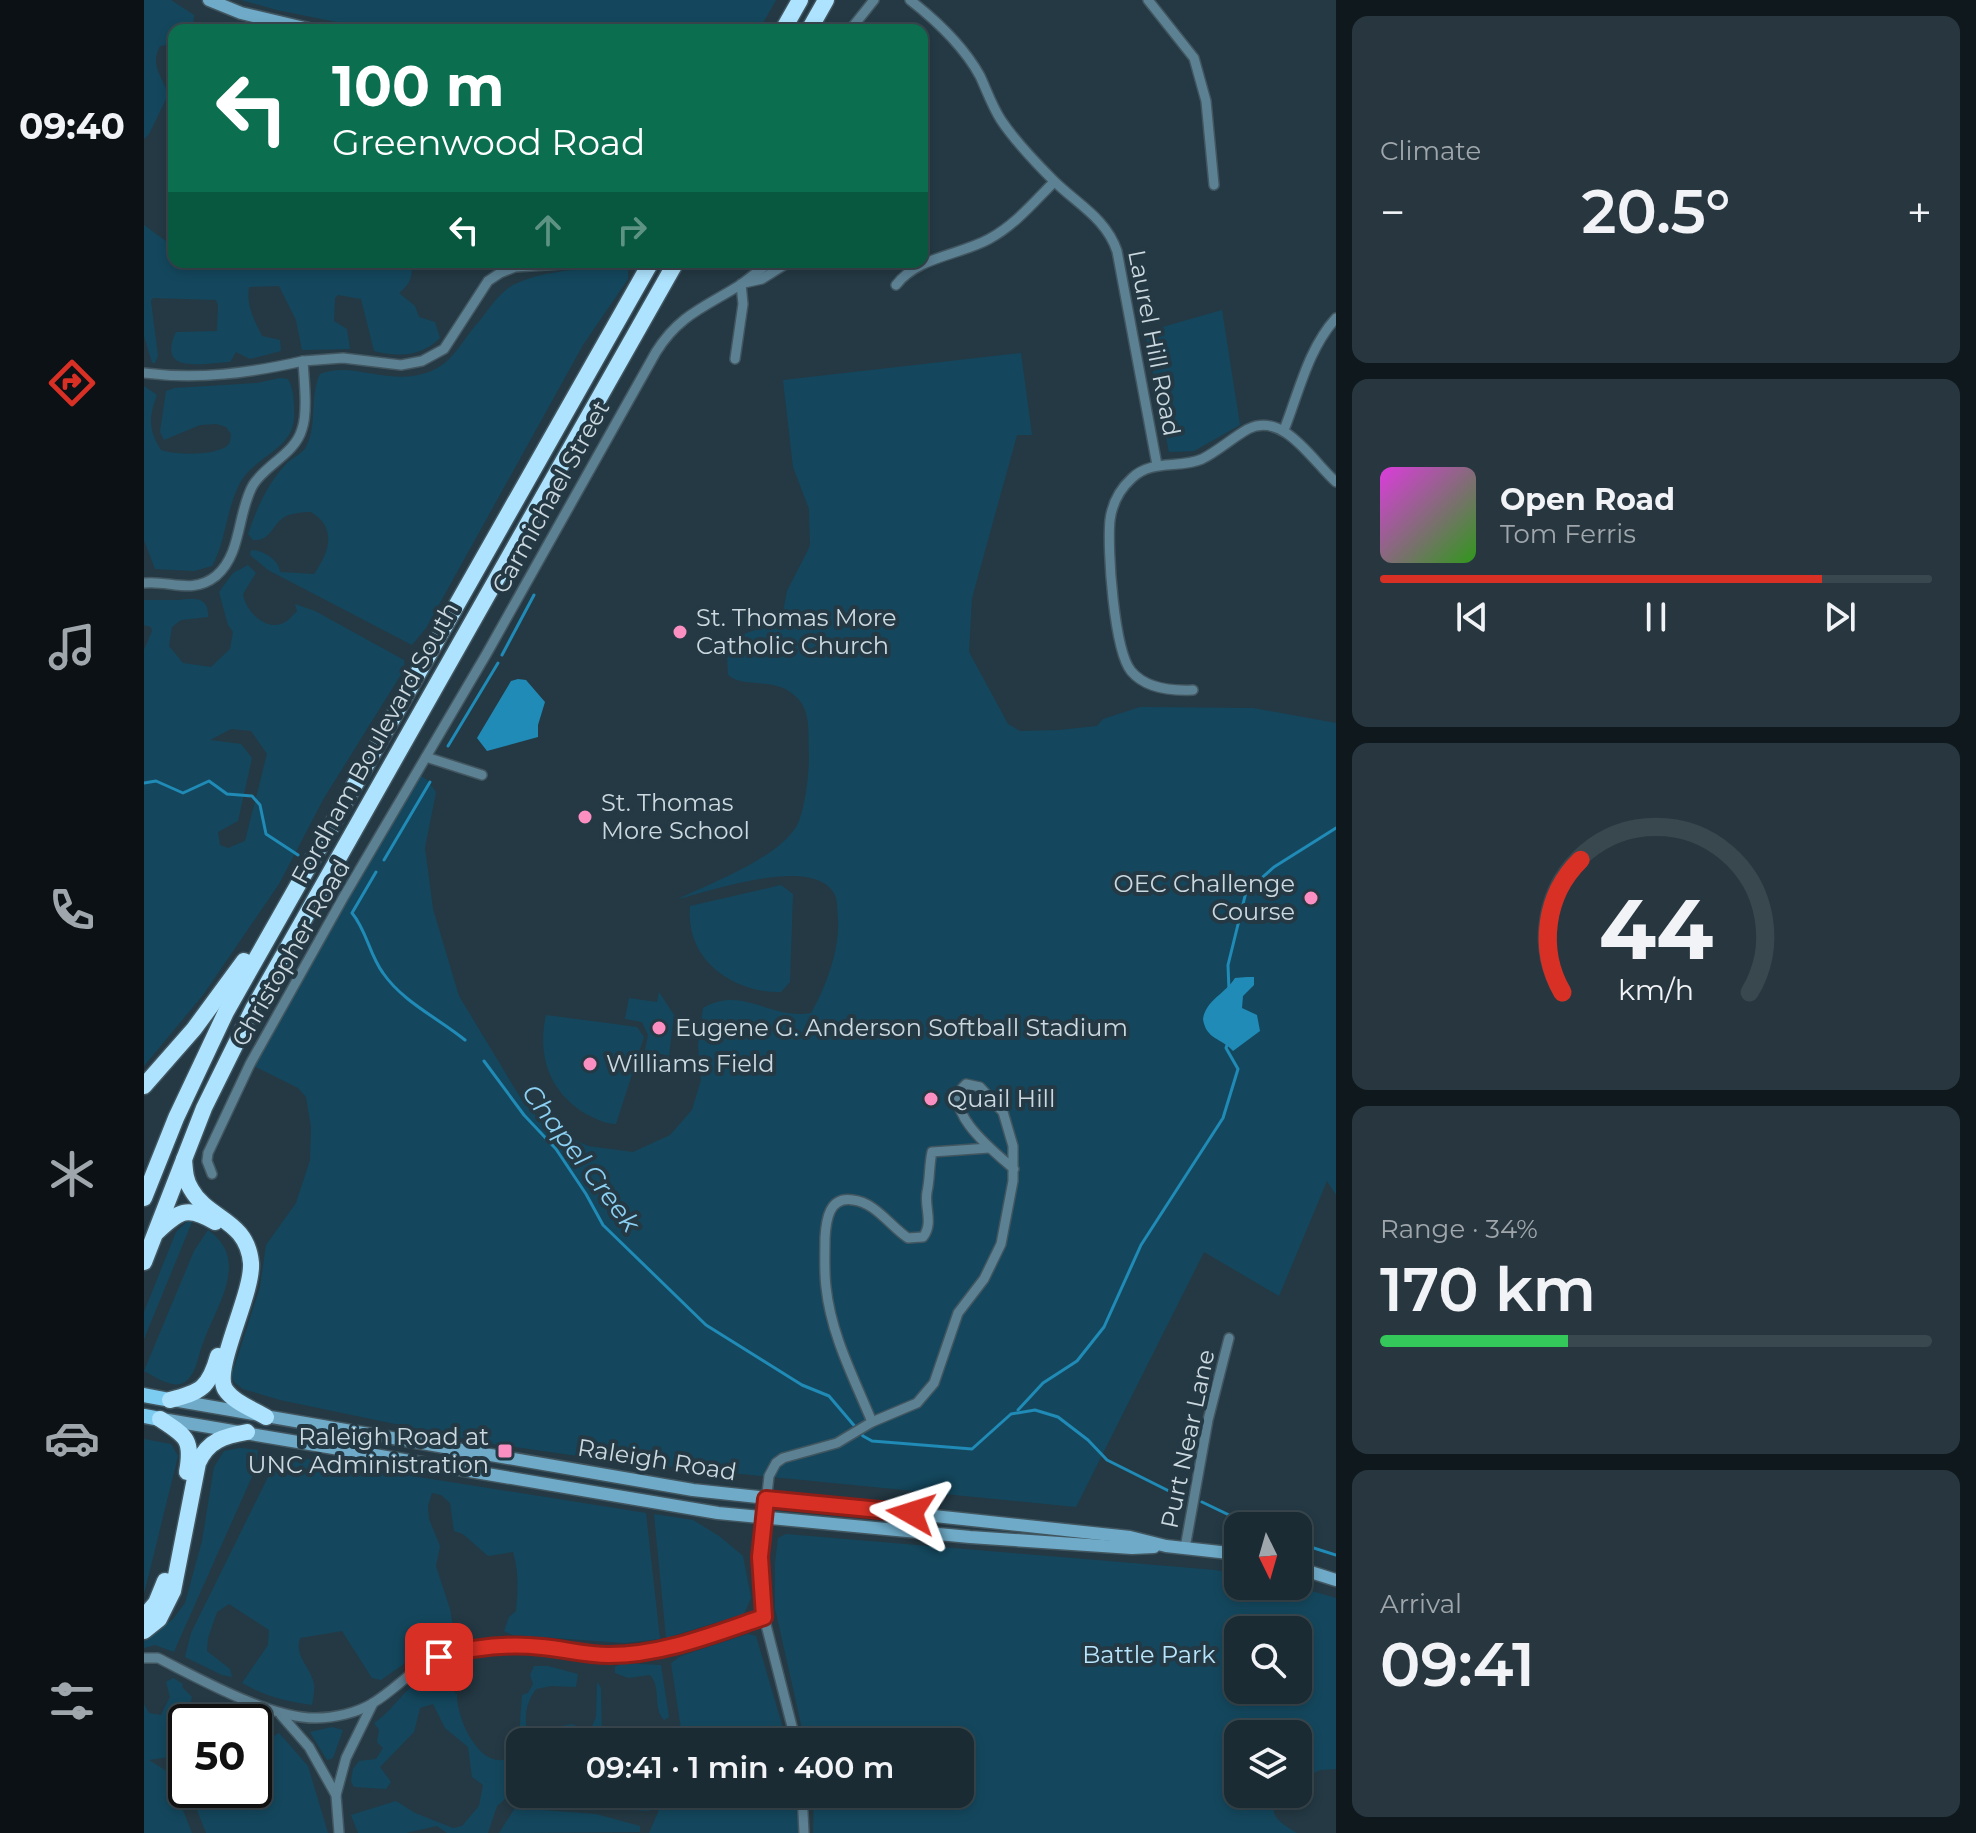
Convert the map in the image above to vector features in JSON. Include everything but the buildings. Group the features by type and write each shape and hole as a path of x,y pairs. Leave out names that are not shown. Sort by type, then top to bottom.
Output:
{"highway":[{"path":"786,24 800,0"},
{"path":"812,24 826,0"},
{"name":"Fordham Boulevard South","path":"144,1198 176,1118 220,1025 285,905 648,268"},
{"name":"Fordham Boulevard South","path":"144,1262 184,1154 225,1065 285,950 673,268"},
{"path":"144,1086 194,1029 285,905"},
{"path":"184,1154 185,1175 193,1193 232,1224 248,1248 250,1277 225,1363 223,1381 233,1398 266,1417"},
{"path":"152,1236 179,1213 195,1211 229,1233 241,1260 240,1282 212,1376 198,1391 170,1400"},
{"path":"144,1617 156,1603 164,1584 190,1454 182,1433 152,1418"},
{"path":"144,1631 159,1619 173,1591 198,1463 203,1453 219,1439 247,1432"}],"main road":[{"path":"209,0 241,13 288,24"},
{"name":"Raleigh Road","path":"144,1395 605,1475 766,1499 1130,1537 1166,1546 1224,1552"},
{"name":"Raleigh Road","path":"152,1418 718,1513 1014,1540 1132,1548 1166,1546"},
{"path":"1312,1572 1336,1580"}],"street":[{"path":"855,24 874,0"},
{"name":"Laurel Hill Road","path":"910,0 952,37 979,76 1003,123 1054,182 1101,221 1114,241 1157,465 1202,459 1257,425 1284,430"},
{"path":"1148,0 1194,58 1206,101 1214,185"},
{"path":"928,264 1000,233 1054,182"},
{"path":"144,373 201,377 343,358 401,365 422,361 444,349 488,281 512,268"},
{"name":"Carmichael Street","path":"426,757 663,340 689,313 763,268"},
{"name":"Carmichael Street","path":"741,284 762,279 779,268"},
{"path":"896,285 910,271 918,268"},
{"path":"735,359 743,304 741,284"},
{"path":"1336,318 1325,330 1314,351 1284,430 1336,482"},
{"path":"144,583 192,586 216,575 226,564 236,543 245,504 254,483 287,452 303,428 303,361"},
{"path":"1157,465 1134,475 1115,500 1110,520 1116,617 1125,661 1132,673 1156,687 1193,690"},
{"path":"426,757 482,775"},
{"name":"Christopher Road","path":"212,1174 207,1161 208,1153 250,1064 426,757"},
{"path":"792,1728 764,1617 760,1557 769,1476 780,1460 837,1443 872,1422 917,1403 934,1383 958,1313 984,1279 1001,1244 1014,1169 1011,1132 1003,1112 980,1087 966,1084 959,1093 961,1109 975,1134 1014,1169"},
{"path":"872,1422 842,1352 826,1290 825,1226 829,1211 837,1203 857,1200 876,1211 908,1238 923,1237 929,1226 927,1192 932,1152 989,1148"},
{"name":"Purt Near Lane","path":"1185,1548 1208,1420 1229,1338"},
{"path":"144,1658 158,1658 281,1715 317,1718 335,1716 373,1703 410,1672 439,1657 470,1648 542,1647 587,1654 628,1654 677,1645 764,1617"},
{"path":"339,1833 336,1795 346,1758 373,1703"},
{"path":"281,1715 309,1747 336,1795"},
{"path":"803,1808 804,1833"}],"green space":[{"path":"144,0 171,0 194,15 193,24 168,24 168,45 160,46 156,65 168,95 144,139"},
{"path":"241,0 776,0 762,24 346,24"},
{"path":"144,225 168,243 168,268 411,268 411,278 399,293 415,306 419,317 435,322 440,338 425,349 409,354 374,351 361,299 338,295 335,298 334,321 347,329 350,349 302,350 296,320 279,286 249,287 248,294 262,336 280,340 281,351 250,359 236,352 230,362 185,364 177,361 172,355 171,346 176,332 217,331 216,300 153,298 158,356 155,363 152,363 144,336"},
{"path":"628,268 628,279 583,345 426,628 412,645 268,570 250,555 251,550 265,554 277,563 280,572 314,574 324,558 328,533 325,525 311,512 284,517 267,536 259,540 253,540 248,534 274,479 306,447 312,430 315,392 320,374 347,370 407,377 423,374 449,359 507,289 530,278 561,272"},
{"path":"1222,310 1240,425 1194,451 1169,452 1145,332"},
{"path":"1021,353 1032,435 1017,435 972,598 969,652 1008,724 1020,731 1097,726 1103,719 1140,707 1253,708 1336,723 1336,1195 1327,1181 1279,1296 1204,1252 1076,1507 620,1462 486,1443 280,1400 243,1389 234,1382 232,1374 260,1287 266,1245 296,1203 310,1160 311,1127 306,1097 298,1088 250,1064 417,773 436,792 425,848 433,909 459,996 520,1097 546,1127 588,1146 633,1152 670,1135 692,1110 701,1080 698,1046 703,1008 731,1000 782,1012 811,1013 827,980 837,943 835,895 824,883 807,877 785,876 737,883 678,899 746,867 779,846 799,821 804,805 809,754 804,707 792,693 782,688 743,682 728,675 727,653 731,638 765,627 783,612 787,591 810,546 809,509 793,467 783,380"},
{"path":"288,379 291,386 293,423 283,443 246,474 239,485 212,566 194,571 155,569 144,540 144,386 157,395 151,423 161,450 194,454 213,452 227,446 231,434 226,427 217,424 200,425 164,440 160,432 166,391"},
{"path":"248,565 256,573 243,594 251,612 262,621 275,625 283,623 297,611 295,604 315,611 404,660 405,668 324,798 279,884 203,995 144,1066 144,650 152,631 151,627 144,625 144,600 194,599 206,605 208,617 181,620 172,627 169,646 183,663 211,667 230,649 233,632 228,625 219,592 233,573","holes":["231,729 251,731 267,754 245,841 228,848 220,845 218,832 238,821 252,758 241,744 210,740"]},
{"path":"781,885 793,894 790,982 781,992 763,991 729,979 704,957 690,925 690,906"},
{"name":"Eugene G. Anderson Softball Stadium","path":"659,992 674,1015 669,1056 645,1050 648,1035 642,1022 625,1019 629,998 657,1002"},
{"name":"Williams Field","path":"546,1015 637,1027 644,1037 616,1124 586,1114 573,1105 555,1084 543,1044"},
{"path":"188,1221 192,1222 144,1339 144,1312 176,1232"},
{"path":"208,1230 221,1242 227,1255 229,1269 226,1284 192,1374 180,1384 169,1383 144,1371 194,1251"},
{"path":"144,1439 171,1444 178,1456 144,1594"},
{"path":"240,1448 258,1450 255,1470 174,1652 155,1645 144,1648 144,1640 173,1619 185,1603 202,1541 214,1467 224,1451"},
{"path":"287,1456 646,1513 660,1639 625,1643 512,1635 504,1631 509,1617 516,1611 518,1581 513,1552 488,1556 463,1534 454,1531 450,1503 441,1495 432,1493 428,1506 429,1519 440,1546 436,1566 454,1632 447,1641 408,1661 381,1680 372,1678 342,1631 300,1638 299,1651 314,1684 312,1705 276,1697 242,1683 268,1645 269,1630 229,1604 217,1612 207,1651 230,1669 232,1677 185,1657 191,1633 270,1473"},
{"path":"654,1514 693,1520 743,1556 751,1598 744,1614 666,1638"},
{"name":"Battle Park","path":"786,1534 1215,1570 1224,1572 1224,1600 1312,1600 1312,1591 1336,1598 1336,1769 1312,1774 1312,1720 1224,1720 1224,1808 1273,1808 1277,1818 1297,1833 813,1833 814,1808 974,1808 974,1728 802,1728 775,1608 778,1538"},
{"path":"748,1634 756,1636 783,1728 681,1728 671,1663 681,1656"},
{"path":"623,1663 661,1665 669,1717 664,1720 660,1715 656,1686 650,1675 628,1678 615,1673 615,1667"},
{"path":"534,1666 548,1666 578,1674 576,1687 536,1689 526,1711 527,1728 520,1728 522,1695 528,1693 533,1684 530,1675"},
{"path":"434,1674 457,1694 467,1733 484,1754 495,1760 506,1759 506,1799 497,1806 488,1833 447,1833 437,1826 406,1833 358,1833 351,1815 396,1801 415,1813 453,1828 462,1826 479,1806 483,1785 472,1777 468,1747 445,1728 433,1704 420,1708 414,1732 380,1767 391,1782 386,1789 354,1787 351,1781 353,1769 359,1761 376,1759 383,1748 377,1742 379,1730 374,1723 424,1678"},
{"path":"173,1678 183,1684 182,1687 192,1697 190,1704 168,1704 168,1757 149,1760 168,1772 168,1808 182,1808 192,1833 144,1833 144,1704 149,1713 161,1715 170,1697 166,1682"},
{"path":"597,1682 601,1688 602,1728 591,1728 596,1717"},
{"path":"572,1724 580,1728 551,1728"},
{"path":"332,1727 343,1730 333,1758 327,1760 310,1732"},
{"path":"279,1733 308,1766 328,1833 206,1833 196,1808 272,1808 272,1737"},
{"path":"515,1808 596,1814 640,1826 640,1832 499,1833"},
{"path":"596,1808 650,1808 649,1811"},
{"path":"660,1808 796,1808 800,1833 649,1833"}],"water":[{"path":"526,680 545,702 538,737 487,751 477,738 511,681"},
{"path":"1254,977 1254,985 1243,996 1242,1008 1257,1015 1260,1031 1233,1051 1207,1031 1203,1019 1208,1007 1235,978"}],"waterway":[{"path":"502,655 534,595"},
{"path":"448,746 498,663"},
{"name":"Chapel Creek","path":"144,783 156,781 183,793 209,781 227,794 252,796 260,805 266,834 298,855"},
{"path":"384,860 430,782"},
{"path":"1229,991 1228,965 1246,892 1274,867 1336,828"},
{"name":"Chapel Creek","path":"376,872 352,913 378,966 400,993 465,1040"},
{"path":"1018,1410 1043,1383 1077,1361 1104,1327 1141,1245 1223,1118 1238,1069 1226,1048 1228,1042"},
{"name":"Chapel Creek","path":"484,1061 524,1115 556,1149 603,1225 706,1325 802,1385 829,1396 863,1436 872,1441 972,1449 1011,1414 1035,1410 1058,1417 1088,1440 1107,1460 1177,1495"},
{"name":"Chapel Creek","path":"1202,1502 1224,1513"},
{"name":"Chapel Creek","path":"1312,1547 1336,1555"}],"place":[{"name":"St. Thomas More Catholic Church","path":"680,632"},
{"name":"St. Thomas More School","path":"585,817"},
{"name":"OEC Challenge Course","path":"1311,898"},
{"name":"Eugene G. Anderson Softball Stadium","path":"659,1028"},
{"name":"Williams Field","path":"590,1064"},
{"name":"Quail Hill","path":"931,1099"},
{"name":"Raleigh Road at UNC Administration","path":"505,1451"}],"route":[{"path":"439,1657 489,1646 628,1654 694,1640 764,1617 760,1557 766,1499 911,1513"}]}
